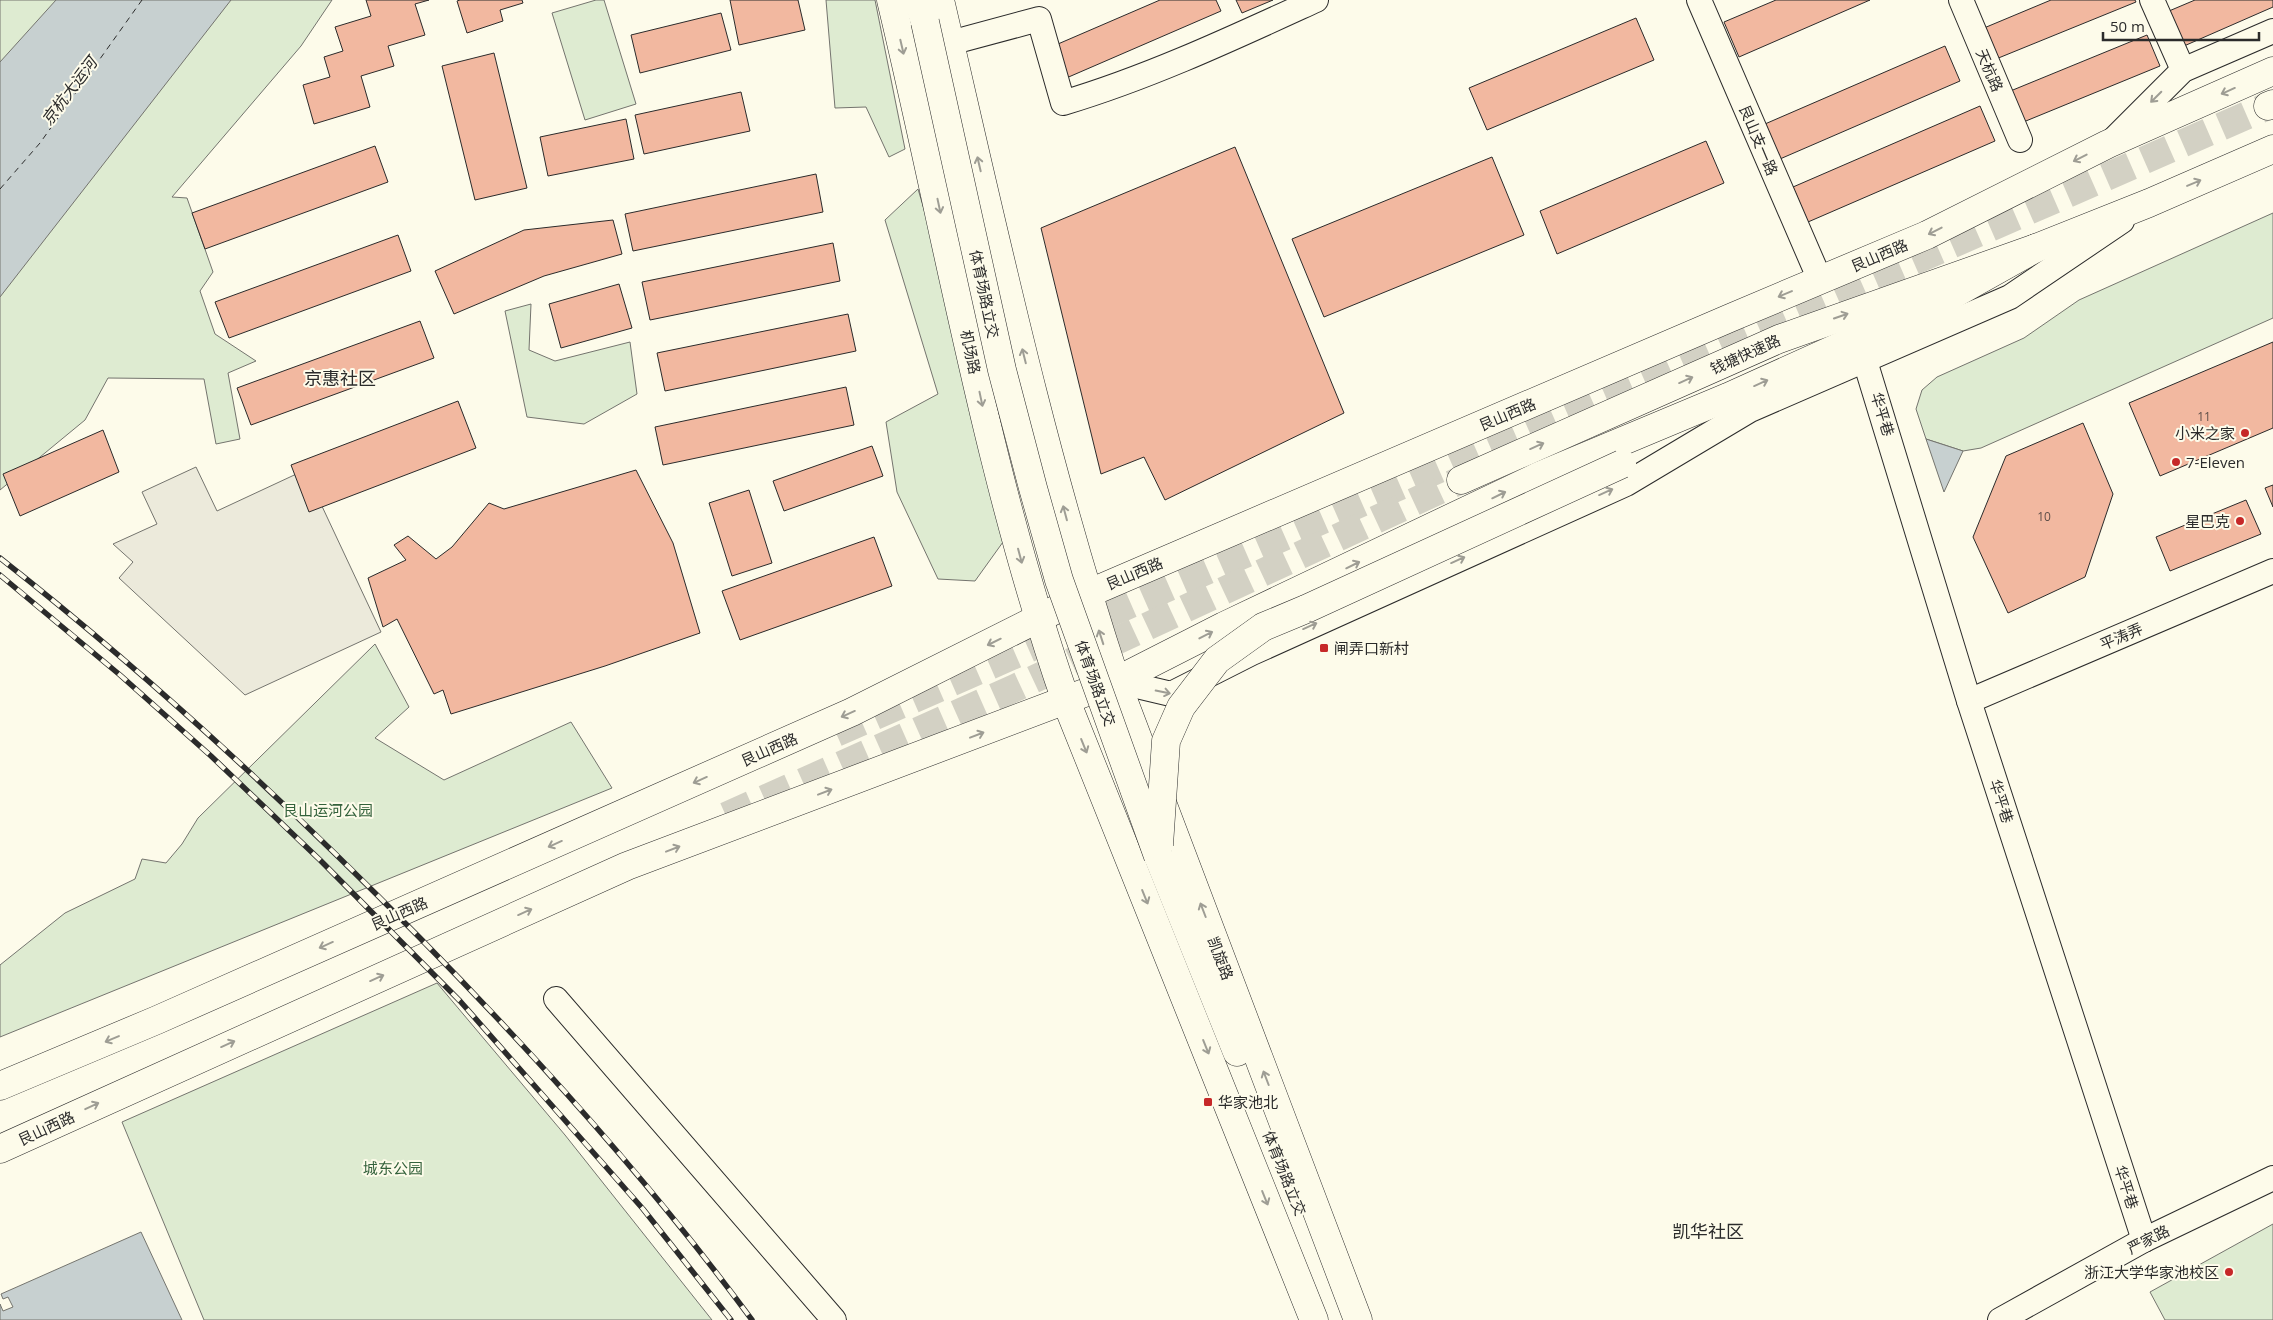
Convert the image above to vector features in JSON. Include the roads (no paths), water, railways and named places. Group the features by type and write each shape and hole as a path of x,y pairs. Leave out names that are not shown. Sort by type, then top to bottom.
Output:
{"main road":[{"name":"机场路","path":"891,0 996,464 1038,620 1066,701"},
{"path":"940,0 1042,431 1087,594"},
{"name":"体育场路立交","path":"922,7 1002,370 1059,580 1158,856 1344,1320"},
{"name":"艮山西路","path":"0,1086 156,1020 852,712 1087,594 1927,235 2108,144 2273,71"},
{"name":"艮山西路","path":"0,1149 627,866 1116,681 1233,622 1538,476 1728,398 1945,299 2036,248 2149,203 2273,149"},
{"name":"钱塘快速路","path":"1461,480 1779,338 2036,248"},
{"path":"1158,856 1166,741 1181,707 1217,660 1263,627 1622,464 1728,398"},
{"name":"凯旋路","path":"1087,594 1116,681 1358,1320"},
{"path":"1066,701 1314,1320"}],"street":[{"path":"950,43 1039,19 1062,103 1096,93 1186,59 1316,0"},
{"name":"艮山支一路","path":"1699,0 1820,280"},
{"name":"天杭路","path":"1961,0 2020,140"},
{"path":"2152,0 2183,70"},
{"path":"2108,144 2183,70 2273,31"},
{"name":"艮山西路","path":"1116,681 1171,694 1260,649 1626,484 1750,410 1865,362 2010,297 2149,203"},
{"name":"华平巷","path":"1865,362 1969,701 2144,1240"},
{"name":"平涛弄","path":"1969,701 2273,571"},
{"path":"556,998 834,1320"},
{"name":"严家路","path":"2000,1320 2144,1240 2273,1178"}],"water":[{"name":"京杭大运河","path":"56,0 231,0 0,297 0,62"},
{"path":"1926,439 1963,451 1944,492"},
{"path":"141,1232 182,1320 0,1320 0,1304 3,1311 13,1307 8,1297 3,1299 1,1294"}],"tunnel":[{"path":"836,733 2268,106"},
{"path":"726,816 1015,688 1461,480"}],"railway":[{"path":"0,558 110,648 216,741 319,838 420,938 508,1029 593,1123 675,1220 752,1320"},
{"path":"0,575 120,675 211,756 320,860 460,1001 643,1209 731,1320"}],"place":[{"name":"小米之家","path":"2245,433"},
{"name":"7-Eleven","path":"2176,462"},
{"name":"星巴克","path":"2240,521"},
{"name":"闸弄口新村","path":"1324,648"},
{"name":"华家池北","path":"1208,1102"},
{"name":"浙江大学华家池校区","path":"2229,1272"}],"district":[{"name":"京惠社区","path":"340,378"},
{"name":"凯华社区","path":"1708,1231"}],"park label":[{"name":"艮山运河公园","path":"328,810"},
{"name":"城东公园","path":"393,1168"}]}
